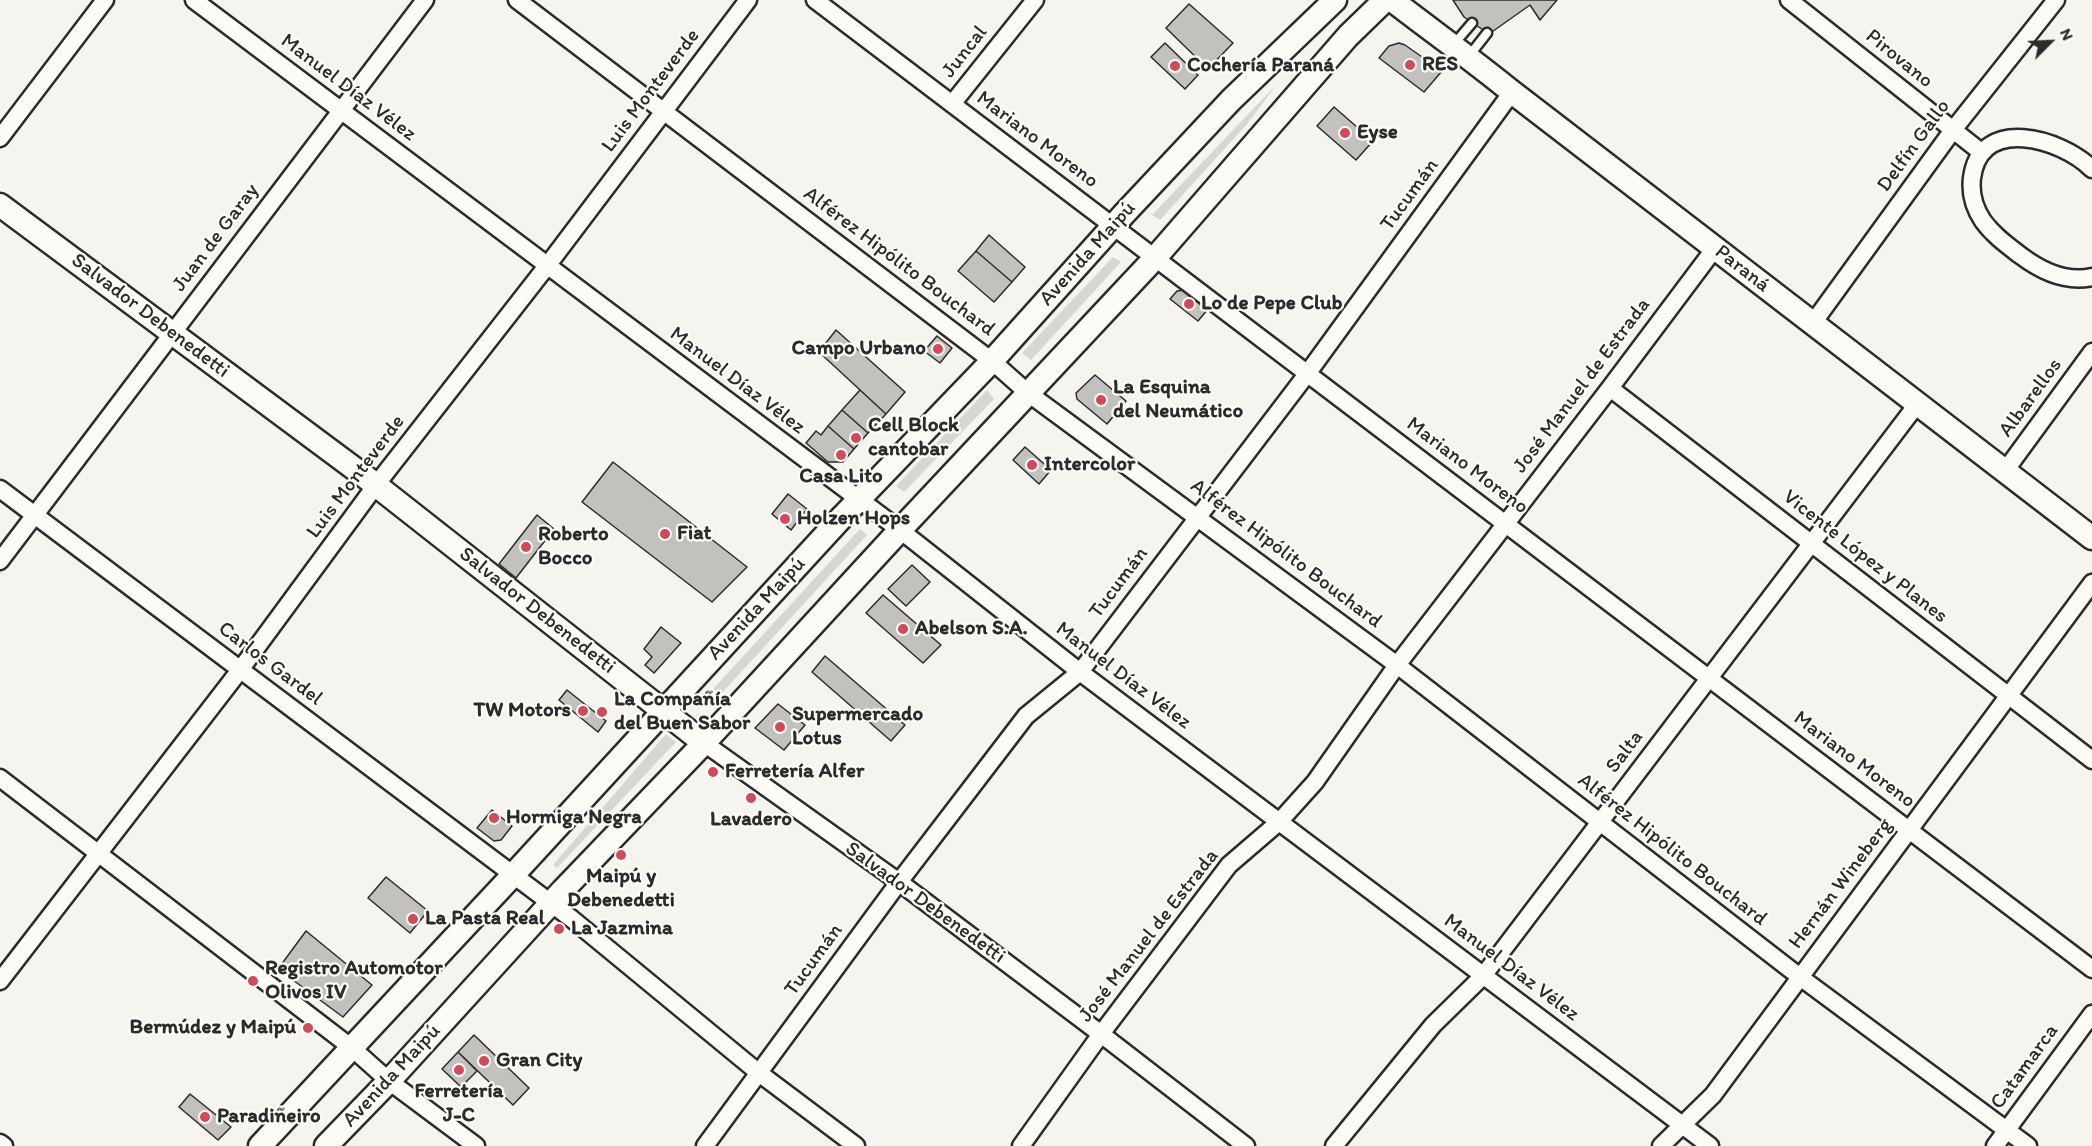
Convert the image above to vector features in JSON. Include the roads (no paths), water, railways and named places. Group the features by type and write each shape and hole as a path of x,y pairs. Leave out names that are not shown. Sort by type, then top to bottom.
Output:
{"main road":[{"name":"Avenida Maipú","path":"260,1146 858,500 992,361 1113,225 1231,100 1335,0"},
{"name":"Avenida Maipú","path":"326,1146 1155,258 1348,36 1385,0"},
{"name":"Paraná","path":"1392,0 2092,538"},
{"name":"Salvador Debenedetti","path":"0,205 376,485 704,742"}],"street":[{"path":"0,138 105,0"},
{"name":"Manuel Díaz Vélez","path":"194,0 900,530 1080,672 1710,1146"},
{"name":"Juan de Garay","path":"0,561 425,0"},
{"name":"Alférez Hipólito Bouchard","path":"517,0 992,361 1028,393 1397,665 1800,977 2028,1146"},
{"name":"Luis Monteverde","path":"0,981 240,670 376,485 547,266 748,0"},
{"name":"Mariano Moreno","path":"815,0 2092,969"},
{"name":"Juncal","path":"952,104 1035,0"},
{"name":"Pirovano","path":"1789,0 1981,152"},
{"name":"Delfín Gallo","path":"1813,323 1953,130 2056,0"},
{"name":"Tucumán","path":"705,1146 898,882 1026,716 1080,672 1307,374 1512,92"},
{"path":"2092,169 2060,147 2044,141 2017,137 1998,142 1981,152 1973,170 1971,187 1975,207 1984,223 2002,242 2051,274 2069,279 2092,277"},
{"name":"José Manuel de Estrada","path":"1021,1146 1101,1034 1229,865 1279,822 1315,782 1397,665 1715,248"},
{"name":"Albarellos","path":"2005,471 2092,352"},
{"name":"Vicente López y Planes","path":"1610,388 2092,760"},
{"name":"Salta","path":"1334,1146 1433,1025 1483,976 1918,403"},
{"name":"Carlos Gardel","path":"0,489 551,903 759,1073 856,1146"},
{"name":"Hernán Wineberg","path":"1661,1146 1713,1095 2092,584"},
{"name":"Salvador Debenedetti","path":"704,742 898,882 1246,1146"},
{"path":"0,778 352,1048 389,1081 477,1146"},
{"name":"Catamarca","path":"1995,1146 2092,1014"},
{"path":"0,1143 4,1146"}],"lane":[{"path":"1460,51 1472,23"},
{"path":"1460,51 1487,33"}],"place":[{"name":"RES","path":"1410,65"},
{"name":"Cochería Paraná","path":"1175,66"},
{"name":"Eyse","path":"1345,133"},
{"name":"Lo de Pepe Club","path":"1189,304"},
{"name":"Campo Urbano","path":"938,349"},
{"name":"La Esquina del Neumático","path":"1101,400"},
{"name":"Cell Block cantobar","path":"856,438"},
{"name":"Casa Lito","path":"841,455"},
{"name":"Intercolor","path":"1032,465"},
{"name":"Holzen Hops","path":"785,519"},
{"name":"Fiat","path":"665,534"},
{"name":"Roberto Bocco","path":"526,547"},
{"name":"Abelson S.A.","path":"903,629"},
{"name":"TW Motors","path":"583,711"},
{"name":"La Compañía del Buen Sabor","path":"602,712"},
{"name":"Supermercado Lotus","path":"780,727"},
{"name":"Ferretería Alfer","path":"713,772"},
{"name":"Lavadero","path":"751,798"},
{"name":"Hormiga Negra","path":"494,818"},
{"name":"Maipú y Debenedetti","path":"621,855"},
{"name":"La Pasta Real","path":"413,919"},
{"name":"La Jazmina","path":"559,929"},
{"name":"Registro Automotor Olivos IV","path":"253,981"},
{"name":"Bermúdez y Maipú","path":"308,1028"},
{"name":"Gran City","path":"484,1061"},
{"name":"Ferretería J-C","path":"459,1070"},
{"name":"Paradiñeiro","path":"205,1117"}]}
